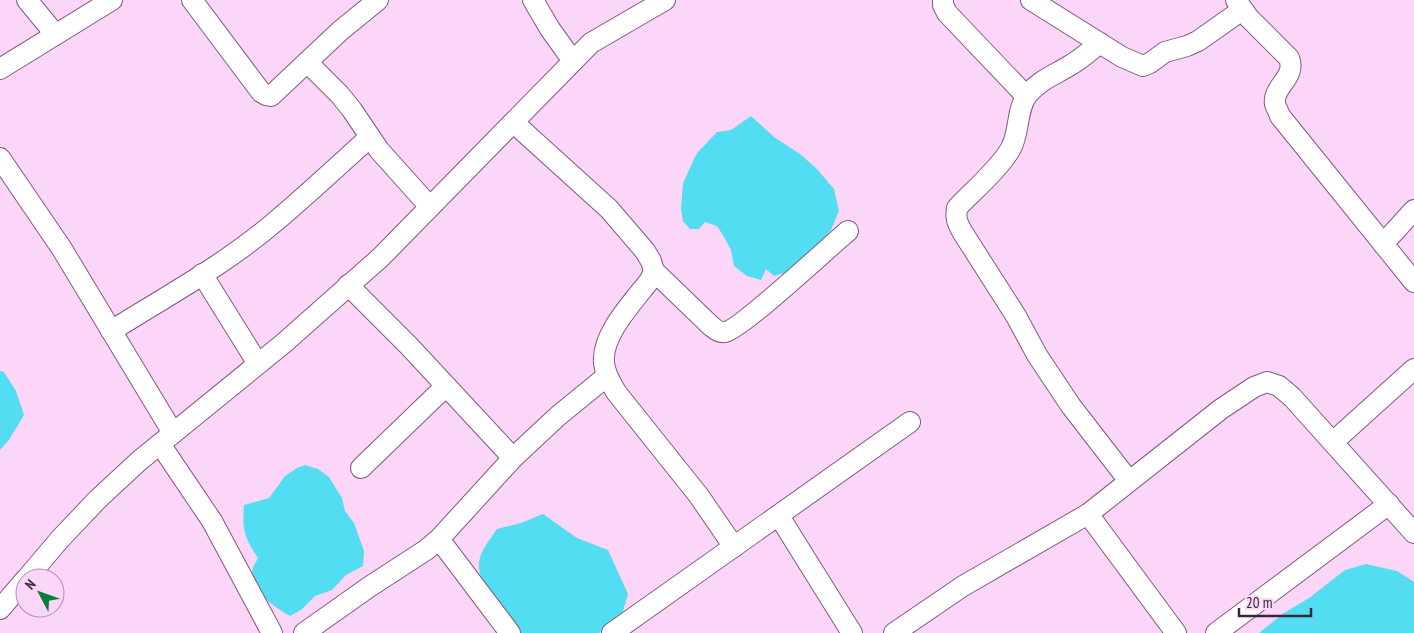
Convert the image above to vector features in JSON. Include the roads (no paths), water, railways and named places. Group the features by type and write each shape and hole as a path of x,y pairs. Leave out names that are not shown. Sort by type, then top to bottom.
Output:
{"street":[{"path":"27,0 55,34"},
{"path":"0,68 112,0"},
{"path":"192,0 261,92 271,96 340,31 378,0"},
{"path":"533,0 550,29 573,61"},
{"path":"35,568 98,499 139,460 258,364 381,257 591,44 665,0"},
{"path":"943,0 947,13 1026,96"},
{"path":"1031,0 1100,44 1143,66 1165,52 1198,41 1239,5 1289,58 1292,65 1290,73 1276,94 1275,103 1280,116 1414,282"},
{"path":"1100,44 1070,66 1047,77 1026,96 1012,147 957,208 956,222 1016,316 1037,355 1071,406 1129,481"},
{"path":"307,62 340,95 393,167 430,207"},
{"path":"514,123 609,209 645,251 652,262 654,271 719,332 726,332 746,319 848,231"},
{"path":"111,331 202,274 276,222 370,137"},
{"path":"0,158 62,249 111,331 166,438 272,633"},
{"path":"1383,244 1414,210"},
{"path":"654,271 650,280 611,332 605,348 604,363 607,376 616,392 699,496 734,547"},
{"path":"202,274 258,364"},
{"path":"348,285 409,346 513,458"},
{"path":"1333,442 1414,369"},
{"path":"304,633 426,550 439,539 513,458 558,416 607,376"},
{"path":"894,633 963,586 1088,514 1221,409 1254,387 1267,382 1279,386 1292,397 1414,533"},
{"path":"361,468 446,386"},
{"path":"612,633 910,422"},
{"path":"1216,633 1389,504"},
{"path":"1088,514 1176,633"},
{"path":"779,516 852,633"},
{"path":"439,539 510,633"},
{"path":"0,609 15,592"}],"water":[{"path":"751,116 774,137 800,154 817,169 834,189 839,211 831,230 806,258 784,273 774,276 766,269 761,280 747,276 734,266 731,250 717,226 705,222 699,229 690,229 683,221 681,209 683,183 698,152 717,132 731,130"},
{"path":"0,371 4,372 16,391 24,415 9,440 0,450"},
{"path":"305,465 318,469 329,477 342,498 345,511 354,523 364,551 363,566 346,575 332,590 315,596 301,610 290,616 265,599 253,580 252,571 258,558 245,533 243,521 244,505 269,498 285,476"},
{"path":"543,514 577,538 608,550 628,594 621,618 599,633 519,633 487,590 482,580 479,571 481,554 497,529 521,523"},
{"path":"1366,564 1397,571 1414,582 1414,633 1259,633 1345,570"}]}
